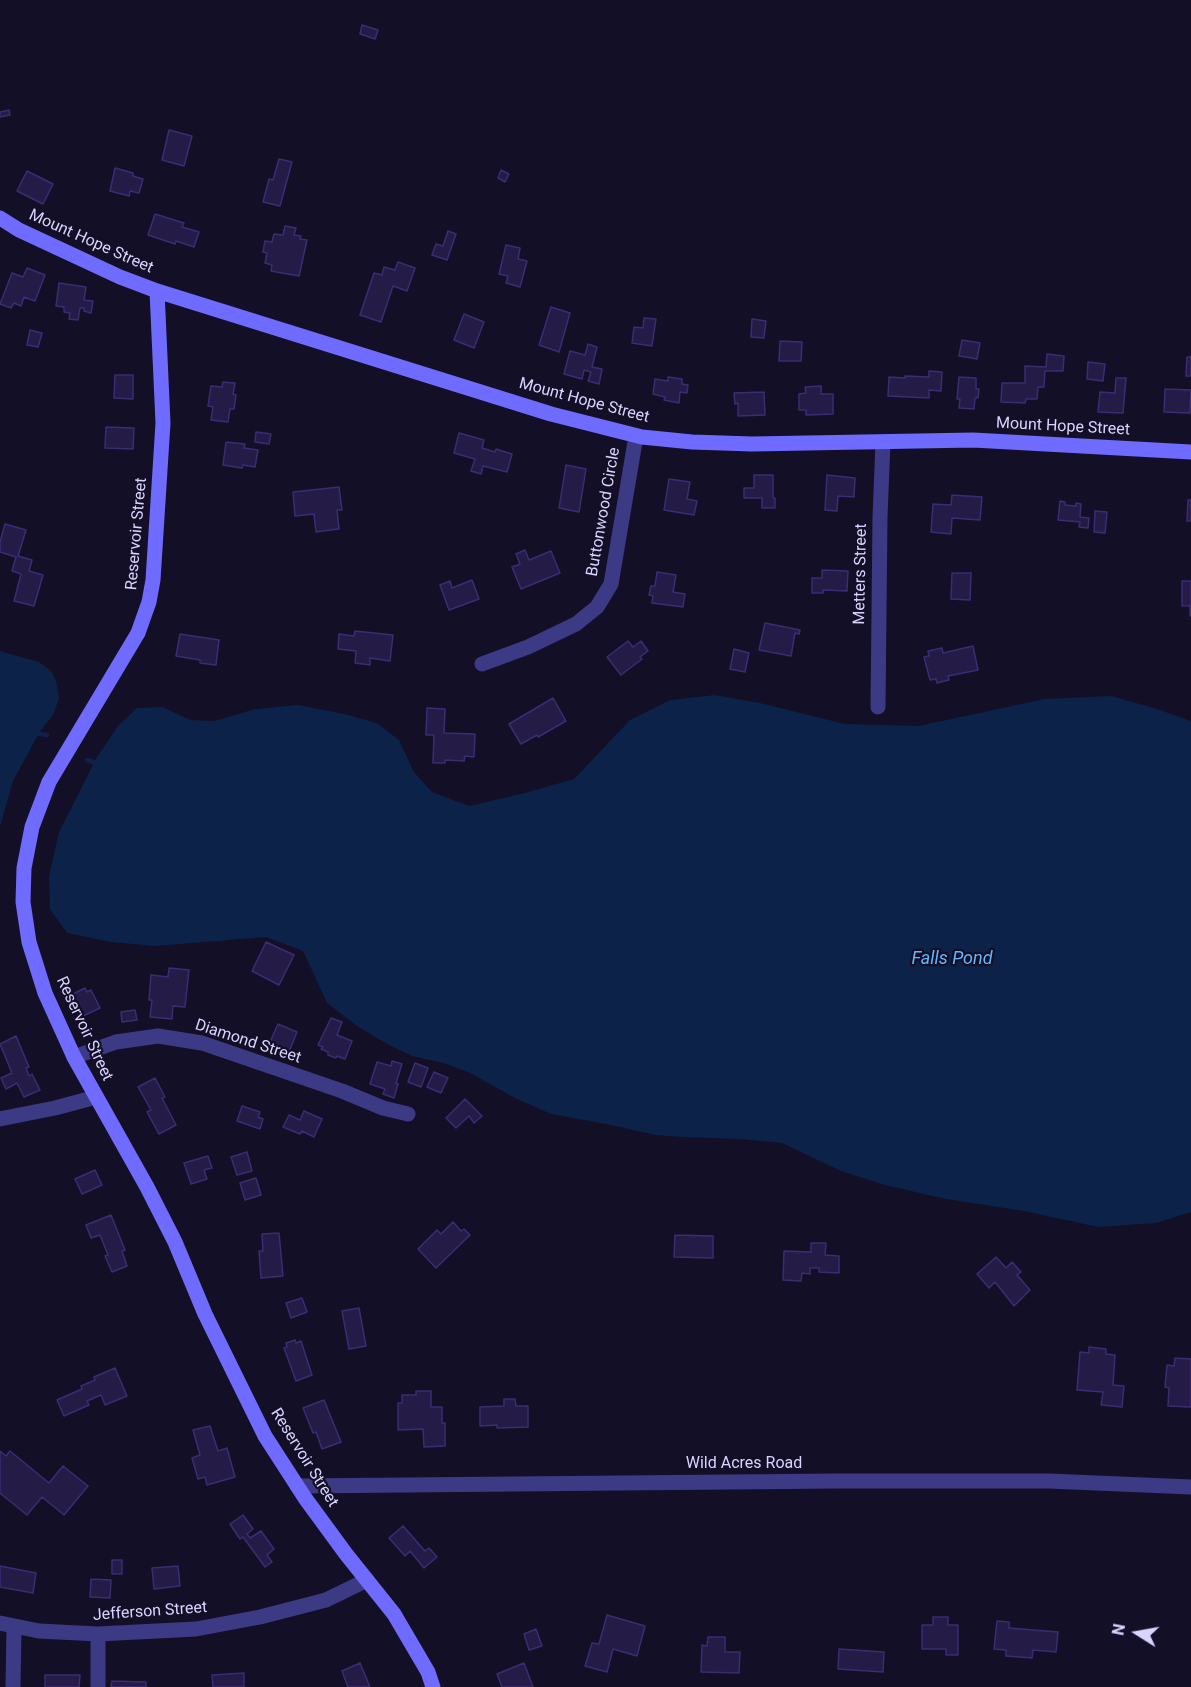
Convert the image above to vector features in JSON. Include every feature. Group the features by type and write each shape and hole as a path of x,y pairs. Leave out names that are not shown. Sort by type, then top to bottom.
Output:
{"street":[{"name":"Mount Hope Street","path":"0,218 20,230 120,277 157,291 551,414 636,436 692,442 807,444 974,440 1191,452"},
{"name":"Reservoir Street","path":"157,291 163,423 153,580 149,602 138,633 49,782 32,827 24,868 23,902 29,942 45,993 74,1057 175,1242 204,1314 266,1436 297,1486 346,1554 394,1614 428,1672 433,1687"},
{"name":"Buttonwood Circle","path":"482,664 576,624 597,607 611,584 636,436"},
{"name":"Metters Street","path":"878,707 880,517 884,442"},
{"name":"Diamond Street","path":"74,1057 116,1042 158,1036 202,1043 342,1091 383,1108 408,1114"},
{"path":"0,1119 96,1097"},
{"name":"Wild Acres Road","path":"297,1486 1049,1481 1191,1487"},
{"name":"Jefferson Street","path":"7,1625 57,1632 98,1634 196,1629 260,1617 326,1600 367,1580"},
{"path":"7,1625 13,1687"},
{"path":"98,1634 98,1687"}],"water":[{"path":"0,651 39,662 51,671 56,681 59,699 53,715 39,733 13,781 0,827"},
{"name":"Falls Pond","path":"715,695 760,703 845,724 919,726 1044,699 1111,696 1191,721 1191,1212 1156,1223 1098,1227 1024,1211 946,1199 885,1185 841,1171 782,1143 655,1135 551,1114 515,1098 470,1073 447,1064 412,1056 357,1026 327,1003 303,951 266,937 155,946 111,942 67,933 50,909 49,876 59,832 97,757 118,726 137,708 163,707 190,720 215,721 255,709 298,705 377,723 399,740 414,772 432,792 469,806 574,779 630,720 670,700"}],"building":[{"path":"362,25 378,30 375,39 360,34"},
{"path":"9,110 10,115 0,117 0,112"},
{"path":"169,130 192,136 184,166 162,160"},
{"path":"279,159 292,162 280,206 263,202 269,179 273,180"},
{"path":"115,168 133,173 133,176 143,179 139,193 130,191 129,196 110,191"},
{"path":"501,170 509,174 505,182 498,178"},
{"path":"27,171 53,184 43,204 17,191"},
{"path":"155,214 184,223 182,227 199,232 194,247 176,241 175,244 148,235"},
{"path":"285,226 296,228 294,235 307,240 299,276 271,271 272,265 265,263 267,253 263,252 265,241 272,242 274,234 283,235"},
{"path":"448,231 456,234 447,260 432,255 436,244 443,246"},
{"path":"506,245 520,248 518,259 527,261 520,287 506,283 508,276 499,274"},
{"path":"398,262 415,268 407,291 393,286 381,322 360,315 374,273 382,275 384,267 395,270"},
{"path":"27,268 45,275 35,301 24,297 21,306 14,303 11,308 0,304 12,273 23,277"},
{"path":"59,283 86,287 84,300 93,301 91,313 80,308 78,320 69,319 70,313 64,312 64,307 56,306"},
{"path":"551,307 570,313 559,352 539,345"},
{"path":"464,314 484,322 474,348 454,340"},
{"path":"644,318 656,319 652,346 632,343 634,327 643,328"},
{"path":"752,319 766,321 764,338 751,337"},
{"path":"30,330 42,333 38,347 27,345"},
{"path":"962,340 980,343 977,359 959,356"},
{"path":"780,341 802,342 801,361 779,361"},
{"path":"588,344 597,347 592,367 602,369 599,384 588,381 591,372 584,370 582,379 564,374 570,351 585,355"},
{"path":"1047,354 1064,356 1063,371 1045,371 1044,387 1038,387 1037,399 1026,399 1025,403 1001,402 1002,383 1025,383 1025,366 1046,367"},
{"path":"1187,357 1191,357 1191,376 1186,376"},
{"path":"1088,362 1105,364 1103,381 1087,379"},
{"path":"929,371 942,372 941,391 929,390 929,398 888,396 889,377 929,377"},
{"path":"115,375 133,375 133,399 114,398"},
{"path":"668,377 682,379 682,384 688,385 687,393 680,392 679,403 664,400 665,397 653,394 655,379 668,381"},
{"path":"959,377 976,378 976,389 979,389 974,409 959,408 960,399 957,399"},
{"path":"1116,378 1126,378 1123,413 1098,412 1100,392 1115,393"},
{"path":"223,382 235,383 234,409 230,409 228,422 211,420 213,407 208,406 211,386 222,387"},
{"path":"821,386 821,394 833,394 833,414 806,415 806,410 799,410 799,394 806,393 805,387"},
{"path":"1165,389 1191,390 1190,413 1164,412"},
{"path":"764,392 765,415 738,416 738,403 735,404 734,393"},
{"path":"106,427 134,428 133,449 105,448"},
{"path":"256,432 271,434 269,444 255,442"},
{"path":"459,433 484,440 482,448 512,454 507,472 483,466 481,474 471,471 475,459 454,453"},
{"path":"226,442 245,444 244,448 258,450 255,467 243,465 242,468 223,465"},
{"path":"566,465 586,469 579,512 559,508"},
{"path":"754,475 773,475 775,508 762,508 762,498 744,498 744,488 754,488"},
{"path":"827,475 855,478 854,497 838,496 837,511 825,510"},
{"path":"669,479 690,482 687,499 697,501 694,515 664,510"},
{"path":"339,487 342,510 337,510 339,529 316,532 314,514 295,516 293,492"},
{"path":"952,495 982,497 980,520 952,518 951,534 931,532 933,504 951,505"},
{"path":"1188,500 1191,500 1191,521 1187,521"},
{"path":"1060,501 1065,502 1065,505 1081,504 1080,517 1089,518 1088,528 1079,527 1080,522 1058,520"},
{"path":"1095,511 1107,512 1105,533 1094,532"},
{"path":"5,524 26,530 18,556 32,560 29,571 43,575 34,606 14,601 21,574 12,571 16,557 0,552"},
{"path":"525,550 529,560 551,551 560,573 521,589 512,567 520,564 516,554"},
{"path":"822,570 848,571 847,591 823,590 823,593 812,593 812,578 822,578"},
{"path":"657,572 676,575 673,592 685,594 683,607 652,603 653,596 649,595 651,586 655,586"},
{"path":"952,573 971,573 970,600 951,599"},
{"path":"472,580 479,599 449,610 440,585 450,581 452,588"},
{"path":"1182,581 1191,581 1191,616 1190,606 1182,606"},
{"path":"765,623 800,630 799,634 795,633 791,656 759,650"},
{"path":"355,631 393,635 390,661 370,658 370,665 355,663 356,651 338,649 339,634 354,636"},
{"path":"180,634 219,640 216,665 176,656"},
{"path":"628,641 633,647 641,641 648,651 640,657 642,659 621,675 607,657"},
{"path":"973,646 978,670 948,676 949,680 937,683 936,679 930,680 924,657 929,656 928,651 942,648 943,653"},
{"path":"734,649 749,653 745,672 730,669"},
{"path":"553,698 566,721 521,744 509,724"},
{"path":"427,708 445,709 444,733 475,734 474,757 465,756 464,761 445,760 445,763 433,763 434,735 426,735"},
{"path":"266,942 294,955 279,985 252,971"},
{"path":"169,968 189,970 185,1007 173,1006 172,1019 150,1017 151,975 168,977"},
{"path":"85,988 87,992 91,990 100,1008 83,1016 73,994"},
{"path":"135,1010 137,1020 122,1022 121,1012"},
{"path":"331,1018 342,1022 337,1035 352,1041 345,1059 328,1055 328,1052 321,1049 323,1047 318,1045"},
{"path":"278,1024 297,1032 289,1052 269,1044"},
{"path":"16,1036 29,1067 26,1068 29,1076 32,1074 40,1090 24,1097 17,1083 6,1089 1,1078 12,1073 0,1044"},
{"path":"392,1061 402,1064 394,1098 383,1094 385,1089 370,1084 377,1062 391,1066"},
{"path":"415,1063 428,1068 421,1087 408,1082"},
{"path":"434,1072 448,1078 441,1093 427,1087"},
{"path":"155,1078 176,1125 159,1134 147,1112 151,1110 138,1087"},
{"path":"465,1099 482,1116 474,1123 469,1116 456,1128 446,1118"},
{"path":"242,1106 260,1112 258,1117 263,1119 260,1129 237,1121"},
{"path":"304,1111 322,1119 314,1137 302,1131 300,1134 283,1127 289,1115 300,1120"},
{"path":"247,1152 252,1171 237,1175 231,1157"},
{"path":"208,1156 212,1168 204,1170 207,1179 191,1184 184,1163"},
{"path":"95,1170 102,1185 82,1194 75,1179"},
{"path":"256,1178 261,1195 245,1200 240,1183"},
{"path":"111,1215 125,1250 122,1251 127,1266 112,1272 100,1235 91,1238 86,1225"},
{"path":"453,1222 461,1231 464,1229 470,1235 436,1268 418,1249 437,1230 441,1234"},
{"path":"279,1233 283,1276 261,1278 259,1251 263,1251 262,1234"},
{"path":"675,1235 713,1236 713,1258 674,1257"},
{"path":"811,1243 826,1243 825,1255 839,1256 839,1273 819,1272 819,1268 810,1268 810,1274 802,1273 801,1281 783,1280 784,1251 811,1252"},
{"path":"996,1257 1006,1268 1012,1262 1021,1272 1017,1275 1030,1290 1014,1306 995,1282 989,1288 977,1274"},
{"path":"302,1298 307,1312 291,1318 286,1303"},
{"path":"359,1308 366,1346 349,1349 342,1311"},
{"path":"295,1340 296,1343 301,1341 312,1375 296,1381 284,1348 287,1347 286,1343"},
{"path":"1089,1347 1106,1349 1106,1354 1115,1355 1113,1385 1124,1386 1122,1407 1101,1405 1103,1392 1077,1390 1080,1352 1089,1353"},
{"path":"1175,1358 1191,1359 1191,1407 1168,1406 1169,1388 1165,1387 1167,1365 1174,1366"},
{"path":"115,1368 127,1396 105,1405 101,1395 87,1401 89,1405 64,1416 57,1400 82,1389 81,1386 95,1380 94,1377"},
{"path":"416,1391 431,1391 431,1407 442,1407 445,1446 424,1447 423,1429 398,1430 398,1403 402,1403 402,1395 416,1395"},
{"path":"504,1399 515,1399 516,1406 528,1406 528,1427 480,1426 480,1407 504,1406"},
{"path":"324,1400 341,1442 322,1449 303,1408"},
{"path":"210,1426 218,1451 227,1448 235,1477 207,1485 205,1477 198,1479 192,1458 200,1455 193,1430"},
{"path":"0,1451 6,1456 10,1451 49,1483 63,1466 88,1486 64,1515 42,1497 27,1515 0,1493"},
{"path":"243,1515 253,1529 247,1534 250,1538 261,1531 274,1549 267,1555 272,1562 265,1567 243,1537 240,1539 230,1524"},
{"path":"403,1526 425,1551 429,1548 437,1557 424,1568 410,1551 405,1556 389,1538"},
{"path":"112,1560 122,1560 122,1574 112,1574"},
{"path":"0,1566 36,1573 33,1593 0,1587"},
{"path":"178,1566 180,1586 154,1589 152,1568"},
{"path":"91,1579 111,1580 110,1598 90,1597"},
{"path":"607,1615 645,1626 637,1656 613,1649 607,1672 585,1666 592,1643 599,1644"},
{"path":"933,1617 948,1617 948,1625 958,1625 958,1655 946,1655 946,1649 922,1649 922,1625 933,1625"},
{"path":"997,1621 1009,1622 1009,1628 1058,1632 1056,1652 1033,1650 1032,1658 1006,1656 1006,1650 994,1649"},
{"path":"536,1629 542,1646 529,1650 524,1634"},
{"path":"708,1637 725,1637 725,1652 740,1652 739,1673 701,1672 702,1645 707,1646"},
{"path":"839,1649 884,1652 883,1672 838,1669"},
{"path":"360,1663 370,1687 348,1687 342,1671"},
{"path":"524,1663 533,1687 502,1687 497,1674"},
{"path":"244,1673 244,1687 213,1687 212,1675"},
{"path":"45,1675 80,1675 79,1687 45,1687"},
{"path":"112,1681 146,1682 146,1687 111,1687"}],"waterway":[{"path":"35,733 47,735"},
{"path":"87,760 97,763"}]}
